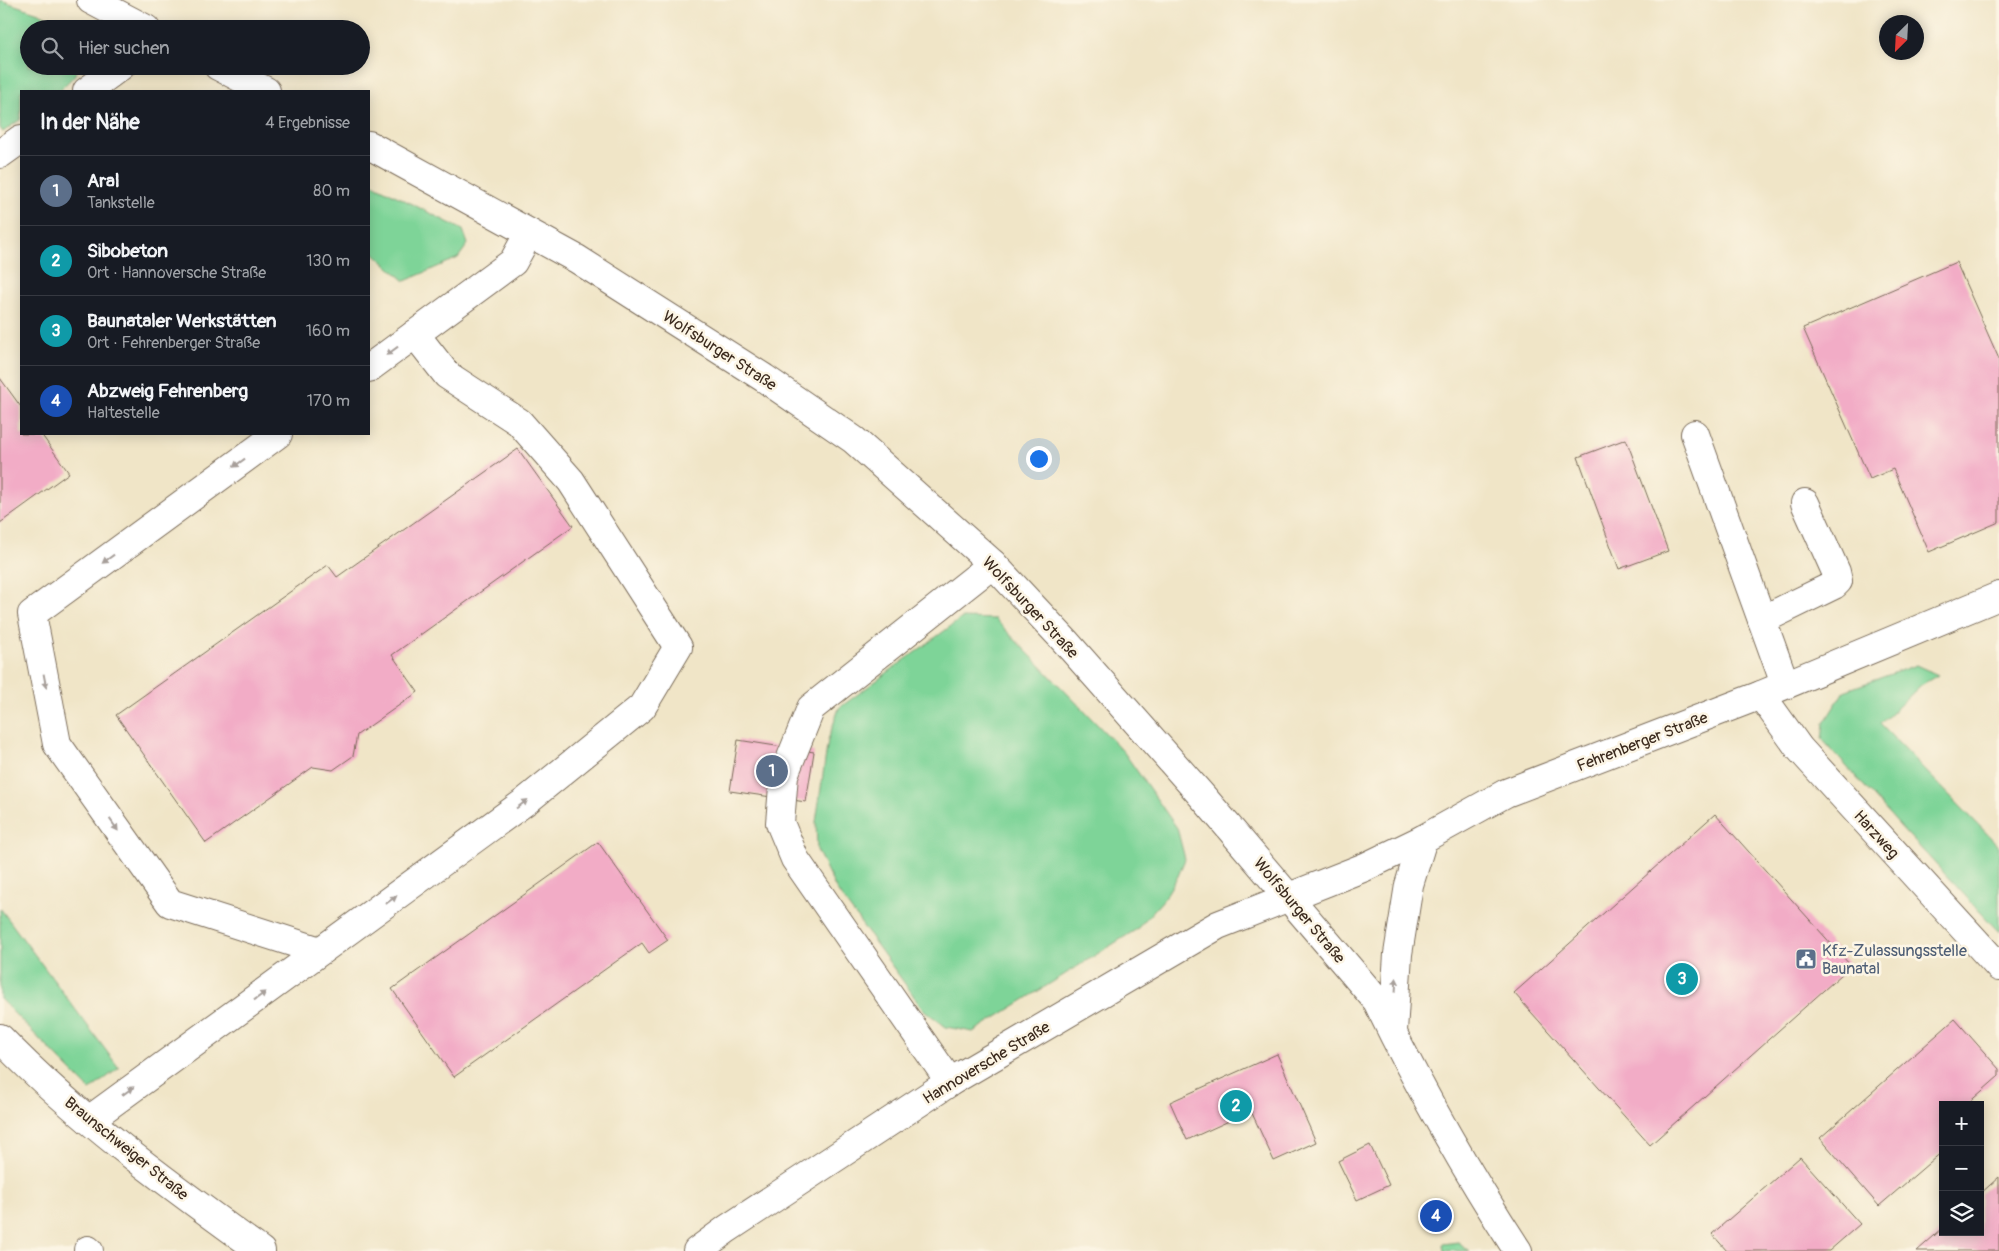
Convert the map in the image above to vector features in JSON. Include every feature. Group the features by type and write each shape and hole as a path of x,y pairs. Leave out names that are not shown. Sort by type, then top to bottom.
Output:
{"street":[{"path":"91,0 129,20"},
{"path":"88,90 109,75"},
{"path":"235,75 264,90"},
{"path":"0,154 20,140"},
{"name":"Wolfsburger Straße","path":"370,146 577,259 764,378 854,440 993,564 1071,648 1289,896 1376,1001 1481,1192 1518,1251"},
{"path":"370,367 513,262 529,233"},
{"path":"89,1120 526,801 642,707 678,647 571,481 519,422 448,375 415,334"},
{"name":"Harzweg","path":"1695,434 1762,620 1773,690 1799,748 1999,967"},
{"path":"277,435 32,614 57,744 170,903 320,951"},
{"path":"1762,620 1820,593 1838,581 1836,572 1805,503"},
{"path":"950,1082 795,859 780,823 784,775 811,708 993,564"},
{"name":"Fehrenberger Straße","path":"1289,896 1365,867 1423,839 1506,794 1773,690 1999,596"},
{"path":"1393,1034 1400,940 1409,885 1423,839"},
{"name":"Hannoversche Straße","path":"703,1249 950,1082 1218,925 1289,896"},
{"name":"Braunschweiger Straße","path":"0,1038 89,1120 153,1172 261,1251"}],"green space":[{"path":"0,0 39,13 53,20 20,20 20,75 74,75 60,90 20,90 20,120 3,132 0,128"},
{"path":"370,183 463,230 468,244 458,258 405,281 370,250"},
{"path":"962,618 995,619 1123,751 1177,828 1185,859 1178,876 1163,900 1137,929 973,1032 946,1027 924,1010 836,889 817,850 816,822 828,740 839,708"},
{"path":"1916,665 1938,675 1921,685 1880,724 1999,846 1999,932 1822,739 1824,723 1844,691"},
{"path":"0,908 119,1068 90,1090 0,999"},
{"path":"1458,1242 1470,1251 1444,1251 1443,1244"}],"building":[{"path":"1956,262 1999,359 1999,522 1929,552 1893,469 1870,479 1803,328"},
{"path":"0,378 20,406 20,435 42,435 69,473 0,523"},
{"path":"1626,439 1668,551 1619,569 1578,457"},
{"path":"518,449 573,526 392,655 418,692 357,735 353,756 333,770 313,767 206,843 116,715 328,565 337,577"},
{"path":"738,740 814,752 806,802 730,791"},
{"path":"1715,814 1851,966 1650,1145 1514,993"},
{"path":"598,842 668,940 649,953 642,943 454,1077 392,989"},
{"path":"1955,1019 1999,1069 1999,1076 1971,1101 1939,1101 1939,1154 1879,1206 1820,1138"},
{"path":"1277,1054 1316,1142 1274,1161 1251,1111 1187,1140 1170,1102"},
{"path":"1370,1145 1389,1185 1357,1200 1338,1161"},
{"path":"1800,1157 1860,1224 1829,1251 1727,1251 1712,1234"},
{"path":"1999,1177 1999,1251 1917,1251 1939,1232 1939,1236 1984,1236 1984,1190"}],"place":[{"name":"Aral","path":"772,771"},
{"name":"Kfz-Zulassungsstelle Baunatal","path":"1806,959"},
{"name":"Baunataler Werkstätten","path":"1682,979"},
{"name":"Sibobeton","path":"1236,1106"},
{"name":"Abzweig Fehrenberg","path":"1436,1216"}]}
